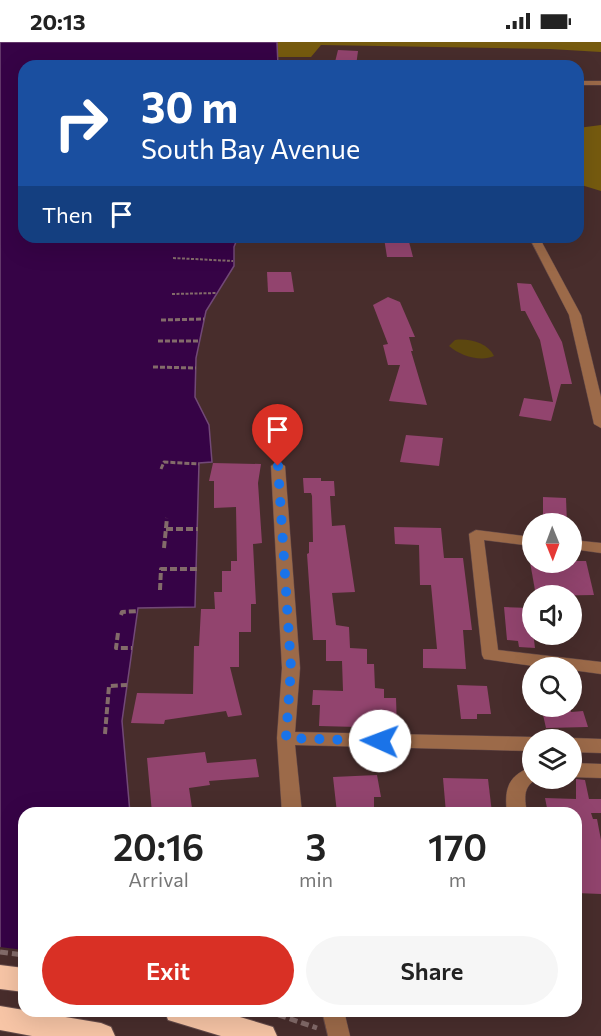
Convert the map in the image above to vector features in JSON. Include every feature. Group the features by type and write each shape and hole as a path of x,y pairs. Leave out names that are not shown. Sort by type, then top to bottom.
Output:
{"highway":[{"path":"0,977 18,979"},
{"path":"198,1017 263,1036"},
{"path":"0,1018 101,1036"}],"street":[{"path":"584,83 601,83"},
{"path":"537,243 575,315 601,424"},
{"path":"278,466 291,668 286,773 291,807"},
{"path":"522,540 476,534 490,656 601,668"},
{"path":"582,546 601,548"},
{"path":"286,738 522,744"},
{"path":"582,745 601,746"},
{"path":"582,771 601,771"},
{"path":"517,807 516,792 522,779"}],"path":[{"path":"173,258 234,261"},
{"path":"172,294 217,293"},
{"path":"161,320 204,319"},
{"path":"159,341 200,341"},
{"path":"153,367 196,368"},
{"path":"161,469 164,462 199,464"},
{"path":"164,548 167,518"},
{"path":"166,529 198,529"},
{"path":"160,590 161,569 197,569"},
{"path":"121,615 122,612 138,611"},
{"path":"118,633 116,648 132,648"},
{"path":"105,734 109,686 127,685"},
{"path":"0,952 18,955"},
{"path":"293,1017 333,1026"}],"shaded area":[{"path":"0,42 277,42 278,60 18,60 18,243 236,243 234,266 206,311 196,358 195,397 209,425 212,462 199,463 195,607 138,608 122,721 129,807 18,807 18,1017 0,1036"},
{"path":"277,42 601,42 601,52 321,45 311,57 277,57"},
{"path":"601,125 601,191 584,186 584,127"},
{"path":"455,340 478,342 494,356 477,358 465,355 449,346"}],"pier":[{"path":"0,947 18,949 18,1017 221,1017 223,1036 0,1036"}],"building":[{"path":"338,50 358,51 357,60 336,60"},
{"path":"385,243 409,243 413,257 387,257"},
{"path":"267,272 291,272 294,292 268,292"},
{"path":"517,283 531,284 562,342 572,384 561,384 551,421 519,416 524,398 553,402 540,340 525,311 521,311"},
{"path":"388,297 400,302 415,337 409,337 413,351 411,351 427,405 389,401 400,365 388,365 383,345 388,344 373,305"},
{"path":"406,435 443,438 439,466 400,462"},
{"path":"213,463 261,464 258,483 262,543 253,544 256,604 251,604 251,632 239,632 239,667 230,667 242,715 228,717 226,711 165,720 164,724 131,723 137,693 193,694 194,646 199,646 201,609 215,609 214,592 222,592 222,571 231,571 231,561 237,561 236,507 214,508 214,481 209,481"},
{"path":"303,478 334,481 335,496 330,496 332,526 345,525 355,592 332,593 336,625 349,627 350,648 367,649 367,664 374,664 375,688 384,689 384,698 396,698 397,728 319,726 320,705 312,705 313,690 343,691 342,661 326,661 326,640 313,640 307,554 309,553 309,542 313,542 312,496 311,493 304,493"},
{"path":"543,497 566,498 567,513 543,513"},
{"path":"394,527 441,528 444,558 463,558 472,630 463,630 466,669 423,668 423,649 437,649 431,585 420,585 419,545 395,544"},
{"path":"582,561 586,561 594,595 582,595 582,585 534,585 532,573 582,573"},
{"path":"504,607 522,608 522,645 535,645 535,648 519,647 518,641 507,640"},
{"path":"457,685 487,686 491,714 477,714 477,719 461,719"},
{"path":"583,711 588,727 546,728 544,717 582,717"},
{"path":"205,752 207,763 256,759 259,777 209,781 210,785 189,788 192,807 151,807 147,758"},
{"path":"377,775 381,797 374,797 374,807 336,807 333,777"},
{"path":"443,778 488,779 491,807 445,807"},
{"path":"582,780 585,780 589,799 601,799 601,813 591,813 593,819 597,819 601,840 601,894 582,893 582,807 547,807 545,798 576,799 576,789 582,789"}],"route":[{"path":"278,466 291,668 286,738 380,741"}]}
